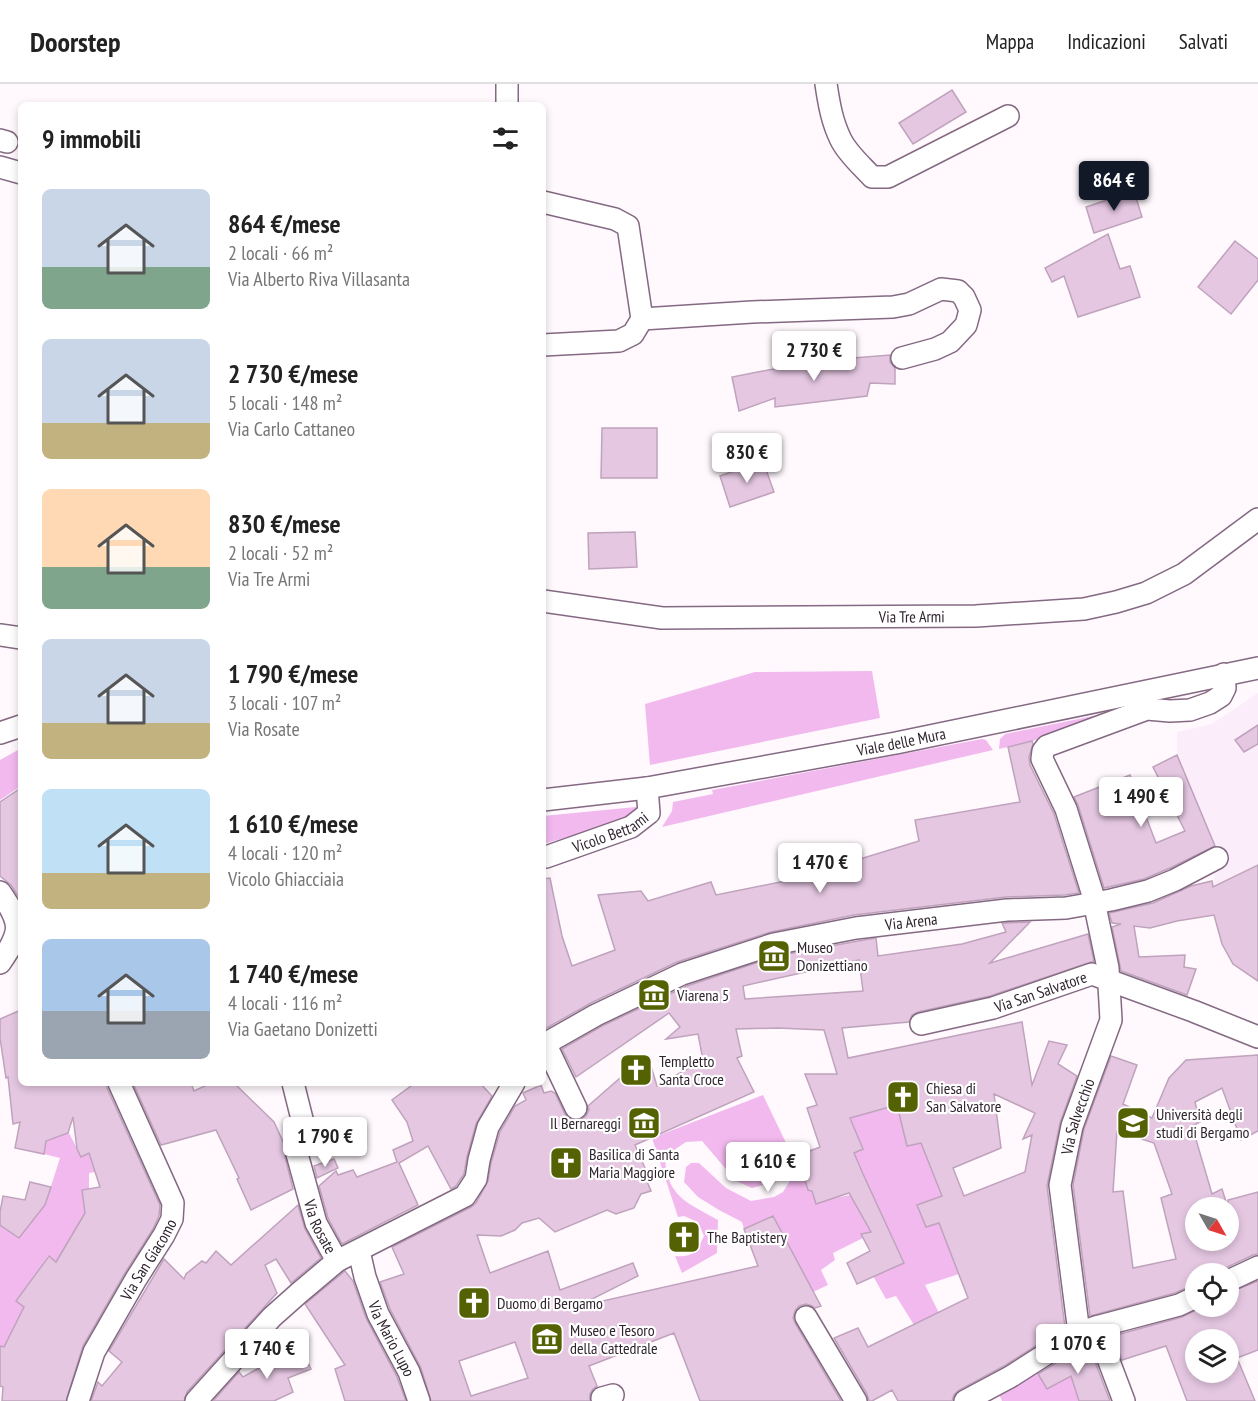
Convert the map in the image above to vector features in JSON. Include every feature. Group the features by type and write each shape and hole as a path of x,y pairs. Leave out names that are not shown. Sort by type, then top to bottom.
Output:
{"street":[{"path":"507,84 507,102"},
{"path":"826,84 829,110 842,142 873,177 888,177 1008,116"},
{"path":"0,167 18,171"},
{"path":"546,203 615,219 628,226 642,319 633,334 619,341 546,345"},
{"path":"642,319 893,307 909,304 941,289 958,291 964,297 970,310 966,325 950,342 935,349 902,358"},
{"name":"Via Tre Armi","path":"546,601 662,618 976,615 1084,609 1146,592 1184,574 1258,519"},
{"path":"0,635 18,638"},
{"name":"Viale delle Mura","path":"546,800 647,788 896,743 1258,668"},
{"name":"Via Salvecchio","path":"1124,1401 1088,1330 1060,1185 1072,1126 1111,1020 1108,968 1095,903 1066,809 1042,759 1043,751 1047,746 1147,709 1190,710 1210,703 1221,696 1225,688 1224,674"},
{"path":"0,733 18,727"},
{"name":"Vicolo Bettami","path":"546,857 631,827 649,813 647,788"},
{"name":"Via Arena","path":"546,1043 596,1015 682,974 774,944 856,928 1007,910 1066,908 1095,903 1148,891 1217,858"},
{"path":"0,892 11,908 17,925 0,963"},
{"name":"Via San Salvatore","path":"921,1024 993,1008 1092,974 1258,1037"},
{"name":"Via Arena","path":"546,1048 576,1108"},
{"name":"Via San Giacomo","path":"78,1401 94,1352 136,1279 165,1235 172,1219 173,1203 120,1086"},
{"name":"Via Rosate","path":"294,1086 307,1139 297,1154 316,1223 337,1261"},
{"path":"196,1401 272,1317 337,1261 465,1196 476,1179 488,1127 510,1088"},
{"name":"Via Mario Lupo","path":"359,1251 378,1314 409,1372 419,1401"},
{"path":"1239,1276 1258,1267"},
{"path":"965,1401 1088,1330 1185,1302"},
{"path":"806,1317 856,1401"}],"shaded area":[{"path":"872,671 880,718 650,765 645,704 755,672"},
{"path":"1258,693 1258,980 1233,964 1222,944 1213,887 1217,850 1177,755 1177,732 1212,724"},
{"path":"1127,709 1033,741 999,749 1000,739 1005,734"},
{"path":"986,740 993,750 662,827 672,811 673,802 713,794 712,790"},
{"path":"18,750 18,788 0,800 0,760"},
{"path":"646,806 643,816 546,843 546,816"},
{"path":"763,1095 788,1147 779,1175 767,1184 752,1188 736,1181 702,1141 686,1142 665,1156 669,1180 674,1189 687,1202 718,1220 717,1253 682,1273 675,1256 690,1255 699,1246 704,1236 698,1222 684,1216 678,1217 652,1138"},
{"path":"897,1105 907,1146 934,1139 928,1162 942,1196 917,1205 926,1226 939,1223 959,1274 925,1285 939,1313 914,1325 896,1296 886,1299 873,1276 904,1262 854,1153 863,1149 849,1114 869,1107 874,1112"},
{"path":"48,1128 51,1139 69,1133 81,1156 89,1153 95,1172 89,1173 89,1189 82,1190 85,1213 66,1245 59,1264 48,1256 16,1301 24,1307 28,1357 0,1346 0,1225 19,1238 45,1205 60,1158 44,1154"},
{"path":"799,1162 808,1190 812,1191 816,1203 850,1195 871,1232 862,1234 863,1238 833,1253 835,1260 821,1270 828,1285 813,1292 773,1216 744,1229 742,1222 698,1197 684,1182 686,1167 691,1163 699,1163 726,1188 751,1201 774,1197 783,1192"},
{"path":"1033,1365 1047,1388 1071,1376 1079,1401 1002,1401 996,1388"}],"building":[{"path":"952,90 966,112 913,144 899,123"},
{"path":"1134,191 1142,217 1094,233 1086,207"},
{"path":"1108,234 1120,269 1130,266 1140,297 1078,317 1064,276 1052,282 1045,268"},
{"path":"1235,241 1258,259 1258,280 1231,314 1198,287"},
{"path":"890,355 890,362 895,368 895,384 870,383 867,396 775,407 775,398 739,411 732,377 815,361"},
{"path":"602,428 657,428 657,478 601,478"},
{"path":"763,461 774,492 730,507 720,476"},
{"path":"635,532 637,567 589,569 588,533"},
{"path":"1258,725 1258,744 1244,752 1235,740"},
{"path":"1032,741 1030,765 1054,814 1079,893 1006,897 854,915 771,932 677,962 591,1003 546,1028 546,879 550,878 562,936 572,966 615,950 598,895 641,891 648,901 711,882 716,895 805,877 800,848 823,847 824,870 919,841 915,820 1020,802 1008,747"},
{"path":"1177,755 1215,846 1144,879 1104,888 1074,797 1130,775 1156,843 1185,831 1153,767"},
{"path":"18,790 18,896 11,885 0,876 0,802"},
{"path":"1258,865 1258,981 1233,964 1222,944 1214,915 1150,928 1134,926 1139,957 1185,955 1184,967 1196,969 1187,995 1121,971 1112,927 1121,924 1112,923 1109,913 1153,903 1191,886 1212,881 1213,887"},
{"path":"1030,922 990,963 1088,934 1094,961 990,996 918,1012 912,1015 909,1022 842,1028 848,1058 1022,1022 1032,1085 1049,1041 1067,1045 1058,1064 1077,1076 1060,1123 1047,1186 1065,1327 1004,1366 959,1390 952,1401 898,1401 892,1390 869,1401 834,1338 858,1328 868,1347 968,1298 939,1223 926,1227 917,1205 942,1196 921,1143 907,1146 897,1105 850,1118 863,1149 854,1153 904,1263 857,1284 847,1263 870,1251 861,1234 871,1232 849,1193 816,1204 812,1191 808,1190 797,1156 820,1147 807,1108 817,1105 805,1074 837,1074 824,1030 736,1029 742,1056 737,1058 754,1092 635,1145 645,1168 642,1169 651,1191 641,1194 634,1208 616,1214 607,1210 555,1232 539,1218 522,1223 515,1230 501,1236 477,1235 490,1273 548,1251 560,1290 633,1263 638,1276 592,1299 594,1303 758,1266 744,1229 773,1216 821,1306 815,1308 806,1304 799,1306 793,1318 841,1401 700,1401 674,1333 589,1366 597,1386 590,1394 590,1401 431,1401 421,1368 390,1309 380,1282 404,1274 392,1247 476,1203 488,1181 500,1132 515,1106 526,1100 523,1093 541,1086 544,1093 551,1091 555,1093 565,1114 569,1119 576,1121 586,1116 588,1106 643,1058 650,1063 657,1086 703,1060 698,1034 666,1039 680,1027 669,1013 576,1077 562,1049 602,1026 687,986 777,956 876,938 878,956 962,944 1006,932 1002,923","holes":["859,960 863,991 745,999 743,986","994,1094 1035,1113 1023,1139 1032,1135 1025,1172 964,1196 953,1168 1001,1148","515,1342 528,1378 471,1396 459,1361"]},
{"path":"18,1011 18,1086 107,1086 160,1205 159,1216 153,1229 83,1346 66,1401 2,1401 0,1346 4,1347 24,1307 16,1301 49,1256 56,1262 85,1213 82,1190 100,1187 89,1153 81,1157 77,1149 73,1117 68,1133 46,1141 44,1154 15,1148 20,1122 13,1124 8,1077 6,1078 0,1038 0,1019"},
{"path":"1258,1055 1258,1131 1241,1140 1222,1088 1195,1102 1200,1122 1192,1126 1212,1194 1222,1189 1225,1197 1185,1197 1185,1251 1239,1251 1239,1197 1258,1192 1258,1254 1236,1263 1185,1263 1185,1289 1090,1316 1073,1185 1084,1129 1111,1056 1137,1065 1123,1104 1152,1118 1169,1078 1186,1060","holes":["1117,1131 1154,1143 1172,1194 1161,1198 1176,1259 1133,1268 1123,1191 1113,1192"]},
{"path":"134,1086 192,1086 194,1091 205,1086 237,1086 274,1122 286,1148 285,1157 293,1189 251,1210 237,1179 239,1178 216,1130 161,1145"},
{"path":"411,1086 483,1086 492,1096 476,1124 464,1174 456,1186 451,1189 428,1146 399,1163 418,1205 342,1244 328,1218 319,1186 336,1171 338,1175 353,1170 357,1177 397,1162 393,1150 413,1141 407,1122 392,1100"},
{"path":"334,1159 338,1168 317,1178 314,1166"},
{"path":"30,1182 51,1187 45,1205 19,1238 0,1225 3,1196 25,1200"},
{"path":"298,1205 305,1229 321,1258 291,1283 276,1259 265,1265 277,1293 187,1392 184,1401 91,1401 98,1382 102,1386 122,1362 109,1351 164,1259 184,1279 186,1274 202,1261 206,1263 216,1251 231,1265"},
{"name":"The Baptistery","path":"684,1224 694,1228 698,1238 694,1248 684,1252 674,1248 670,1238 674,1228"},
{"path":"345,1271 353,1281 366,1318 397,1377 406,1401 345,1401 335,1369 345,1365 305,1304"},
{"path":"1258,1281 1258,1350 1239,1357 1239,1329 1185,1329 1185,1383 1239,1383 1239,1363 1255,1401 1187,1401 1166,1346 1122,1360 1113,1336 1182,1317 1239,1317 1239,1289"},
{"path":"1088,1343 1110,1401 1079,1401 1071,1376 1047,1389 1038,1374"},
{"path":"300,1345 311,1369 288,1378 293,1392 274,1401 213,1401 239,1372 243,1377"}],"place":[{"name":"Museo Donizettiano","path":"774,956"},
{"name":"Viarena 5","path":"654,995"},
{"name":"Templetto Santa Croce","path":"636,1070"},
{"name":"Chiesa di San Salvatore","path":"903,1097"},
{"name":"Il Bernareggi","path":"644,1123"},
{"name":"Università degli studi di Bergamo","path":"1133,1123"},
{"name":"Basilica di Santa Maria Maggiore","path":"566,1163"},
{"name":"The Baptistery","path":"684,1237"},
{"name":"Duomo di Bergamo","path":"474,1303"},
{"name":"Museo e Tesoro della Cattedrale","path":"547,1339"}]}
